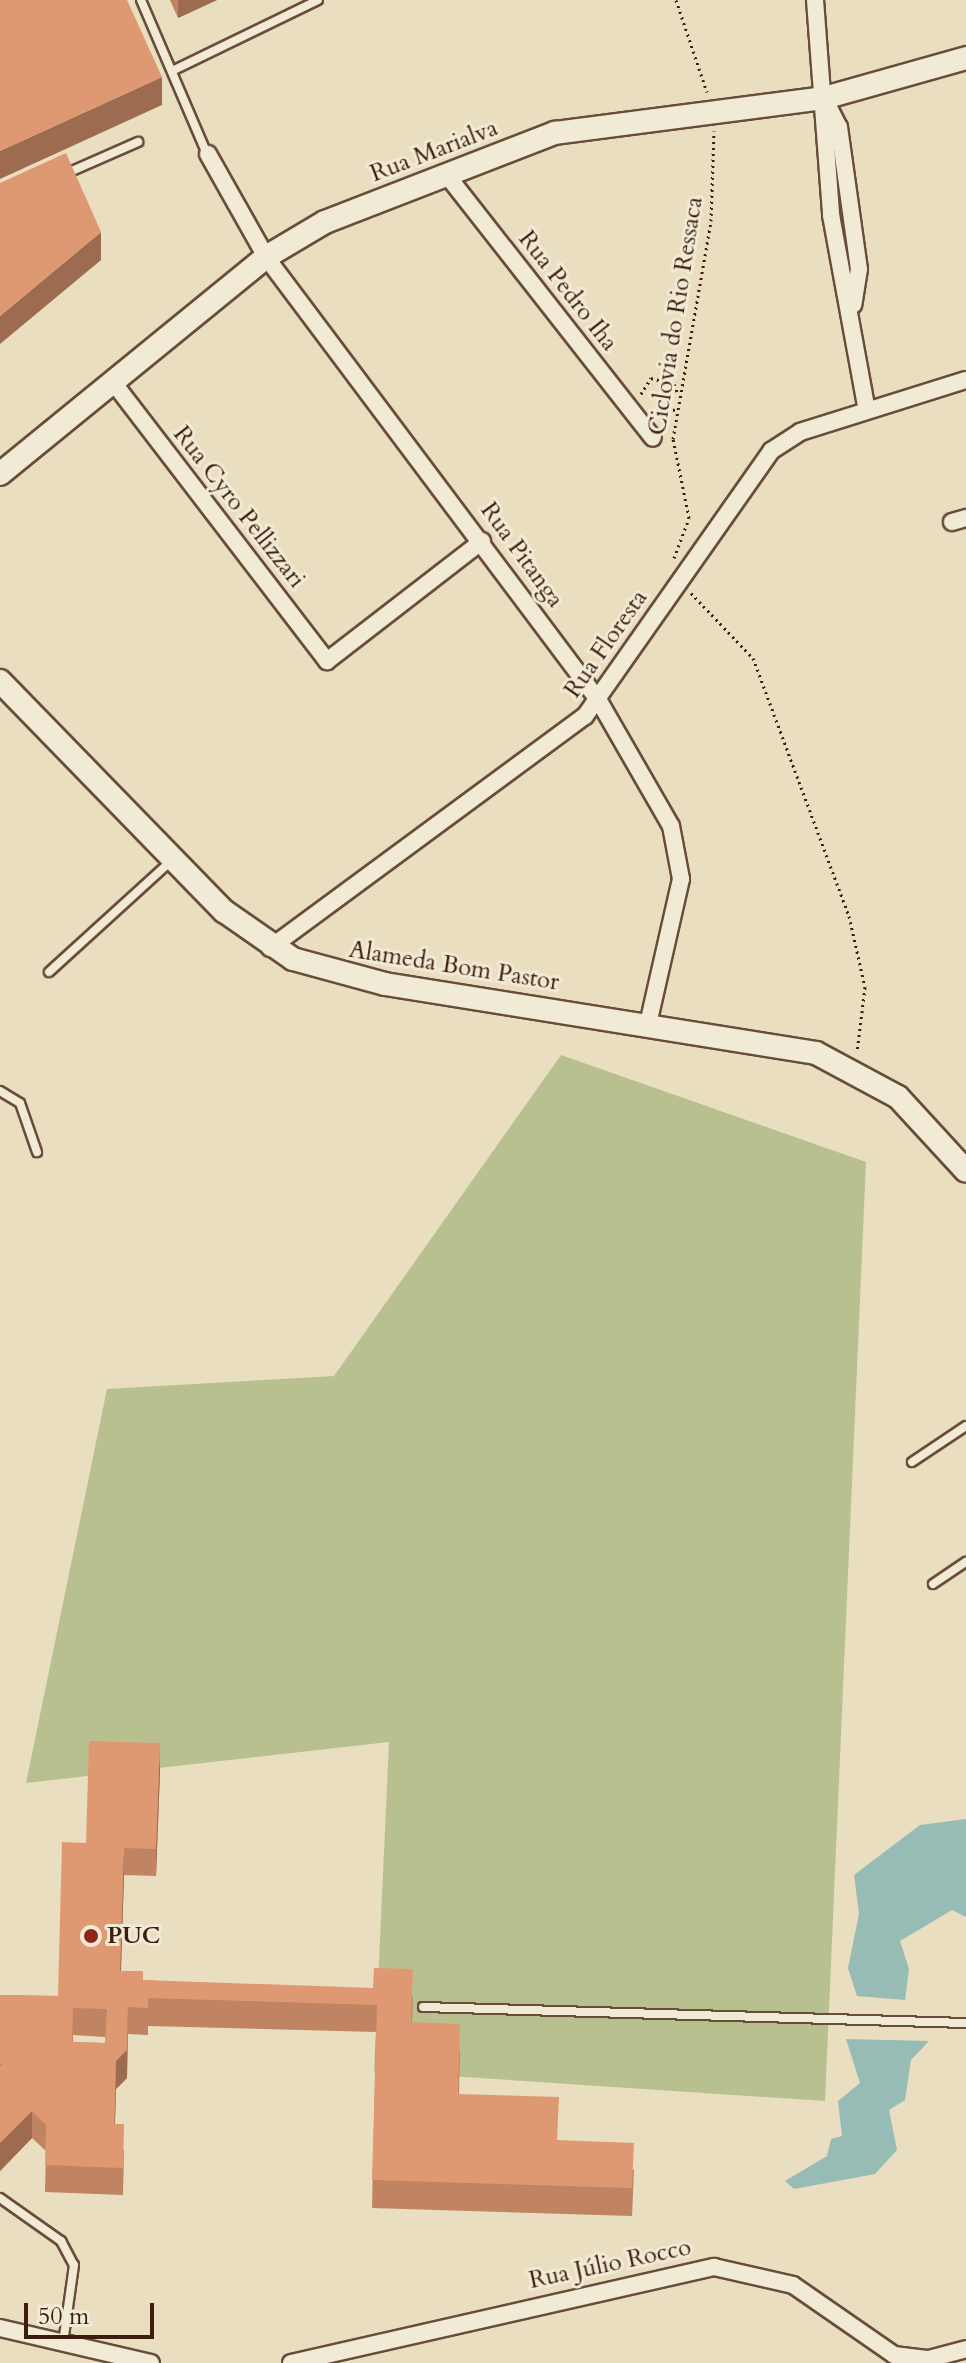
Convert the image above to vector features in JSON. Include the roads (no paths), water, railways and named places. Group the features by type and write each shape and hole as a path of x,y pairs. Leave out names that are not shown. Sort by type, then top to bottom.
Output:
{"main road":[{"name":"Rua Marialva","path":"0,474 266,257 325,222 555,133 824,98 966,58"},
{"name":"Alameda Bom Pastor","path":"0,681 172,860 270,948 360,979 791,1046 853,1067 922,1117 966,1171"}],"street":[{"path":"815,0 831,215 853,305 867,411"},
{"name":"Rua Pitanga","path":"208,154 266,257 599,701 671,826 681,861 648,1024"},
{"name":"Rua Pedro Iha","path":"446,174 653,438"},
{"name":"Rua Floresta","path":"270,948 599,701 681,577 771,451 800,432 966,380"},
{"name":"Rua Cyro Pellizzari","path":"113,382 327,661 482,541"},
{"name":"Rua Júlio Rocco","path":"291,2363 714,2267 793,2285 894,2355 929,2359 966,2349"},
{"path":"0,2328 151,2363"}],"lane":[{"path":"141,0 208,154"},
{"path":"172,71 318,0"},
{"path":"55,178 138,142"},
{"path":"49,972 172,860"},
{"path":"0,1091 20,1103 37,1152"},
{"path":"912,1462 966,1426"},
{"path":"933,1584 966,1562"},
{"path":"423,2007 966,2023"},
{"path":"0,2198 61,2241 74,2265 63,2343"}],"water":[{"path":"966,1819 966,1917 952,1910 900,1941 909,1969 905,2000 857,1996 848,1968 859,1914 854,1875 920,1825"},
{"path":"846,2039 929,2041 911,2060 905,2100 889,2110 897,2150 875,2174 794,2189 785,2181 827,2156 831,2139 842,2136 838,2101 860,2083"}],"place":[{"name":"PUC","path":"91,1936"}]}
